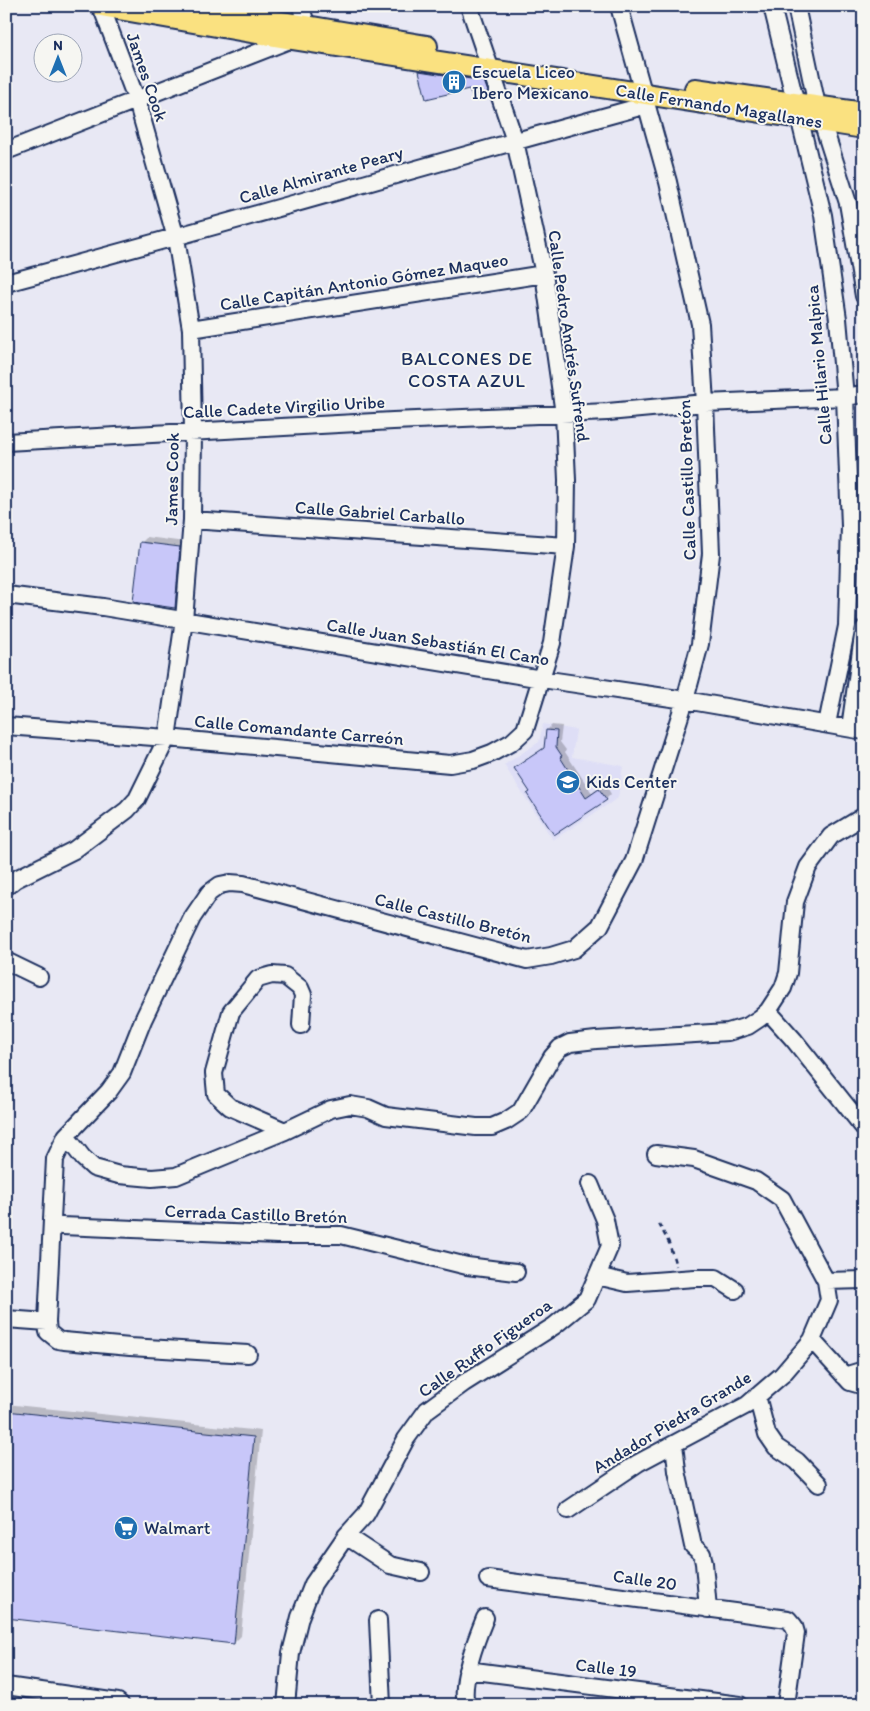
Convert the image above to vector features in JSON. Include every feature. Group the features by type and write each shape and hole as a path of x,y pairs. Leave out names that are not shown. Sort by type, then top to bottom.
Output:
{"main road":[{"name":"Calle Fernando Magallanes","path":"101,6 299,23"},
{"name":"Calle Fernando Magallanes","path":"185,6 299,23 488,63 643,93 820,114 864,128"},
{"name":"Calle Fernando Magallanes","path":"820,114 864,113"}],"street":[{"name":"James Cook","path":"6,887 16,879 74,850 127,810 137,799 167,738 184,620 192,520 193,431 190,329 176,238 137,101 101,6"},
{"name":"Calle Pedro Andrés Sufrend","path":"470,6 515,141 544,274 564,414 567,480 566,546 552,643 542,679"},
{"name":"Calle Castillo Bretón","path":"47,1322 55,1159 66,1136 109,1091 122,1073 143,1020 192,918 209,893 220,885 243,884 527,960 551,956 574,949 600,926 634,861 685,700 700,644 711,554 700,324 668,182 619,6"},
{"name":"Calle Hilario Malpica","path":"772,6 823,215 838,319 845,397 850,526 847,626 827,724"},
{"path":"796,6 820,114 848,203 864,296"},
{"path":"6,151 137,101 299,23"},
{"name":"Calle Almirante Peary","path":"6,283 176,238 515,141 643,93"},
{"name":"Calle Capitán Antonio Gómez Maqueo","path":"190,329 544,274"},
{"name":"Calle Cadete Virgilio Uribe","path":"6,442 393,420 608,412 705,403 845,397 864,394"},
{"name":"Calle Gabriel Carballo","path":"192,520 566,546"},
{"name":"Calle Juan Sebastián El Cano","path":"6,594 102,607 542,679 685,700 857,730"},
{"path":"857,730 864,630"},
{"name":"Calle Comandante Carreón","path":"6,726 167,738 450,764 473,760 492,753 512,742 525,730 542,679"},
{"path":"66,1136 82,1158 94,1168 119,1175 152,1178 176,1176 285,1131 331,1108 350,1105 368,1108 386,1116 476,1127 492,1127 506,1121 521,1111 552,1057 560,1048 570,1044 596,1040 728,1032 748,1026 768,1011 784,988 788,973 795,902 808,867 831,836 864,816"},
{"path":"6,961 40,977"},
{"path":"285,1131 230,1107 216,1094 214,1073 231,1012 258,979 272,975 285,976 300,988 303,995 301,1025"},
{"path":"768,1011 794,1040 864,1128"},
{"path":"656,1154 694,1159 756,1181 782,1199 826,1280 864,1280"},
{"name":"Calle Ruffo Figueroa","path":"286,1705 291,1654 300,1617 313,1584 346,1536 366,1514 406,1439 427,1410 464,1383 554,1326 587,1299 610,1246 605,1220 590,1184"},
{"name":"Cerrada Castillo Bretón","path":"52,1223 62,1226 158,1231 341,1235 467,1266 516,1272"},
{"path":"597,1276 627,1283 716,1278 735,1290"},
{"name":"Andador Piedra Grande","path":"568,1510 638,1463 747,1405 782,1375 812,1340 829,1300 826,1280"},
{"path":"6,1319 47,1322 48,1332 58,1340 64,1341 248,1354"},
{"path":"812,1340 850,1382 864,1386"},
{"path":"844,1376 864,1370"},
{"path":"757,1396 768,1434 776,1447 797,1461 819,1484"},
{"path":"674,1444 677,1471 693,1546 702,1554 704,1563 708,1609"},
{"path":"346,1536 390,1565 421,1572"},
{"name":"Calle 20","path":"488,1579 788,1619 794,1626 796,1633 786,1705"},
{"path":"466,1705 467,1670 485,1618"},
{"path":"378,1620 382,1705"},
{"name":"Calle 19","path":"467,1670 740,1705"},
{"path":"6,1686 118,1702 121,1705"}],"path":[{"path":"659,1224 669,1243 680,1280"}],"shaded area":[{"name":"Kids Center","path":"543,724 576,730 572,757 623,766 618,798 553,840 504,765 539,742"}],"building":[{"name":"Escuela Liceo Ibero Mexicano","path":"419,71 484,81 488,92 472,96 469,89 426,99"},
{"path":"140,542 180,547 175,608 133,602"},
{"path":"546,730 557,731 556,747 562,756 560,757 586,798 599,789 607,800 554,835 527,794 530,792 514,768 544,748"},
{"name":"Walmart","path":"6,1411 254,1437 234,1644 6,1618"},
{"path":"20,1698 59,1704 59,1705 19,1705"}],"place":[{"name":"Escuela Liceo Ibero Mexicano","path":"454,82"},
{"name":"Kids Center","path":"568,782"},
{"name":"Walmart","path":"126,1528"}],"district":[{"name":"BALCONES DE COSTA AZUL","path":"467,369"}]}
